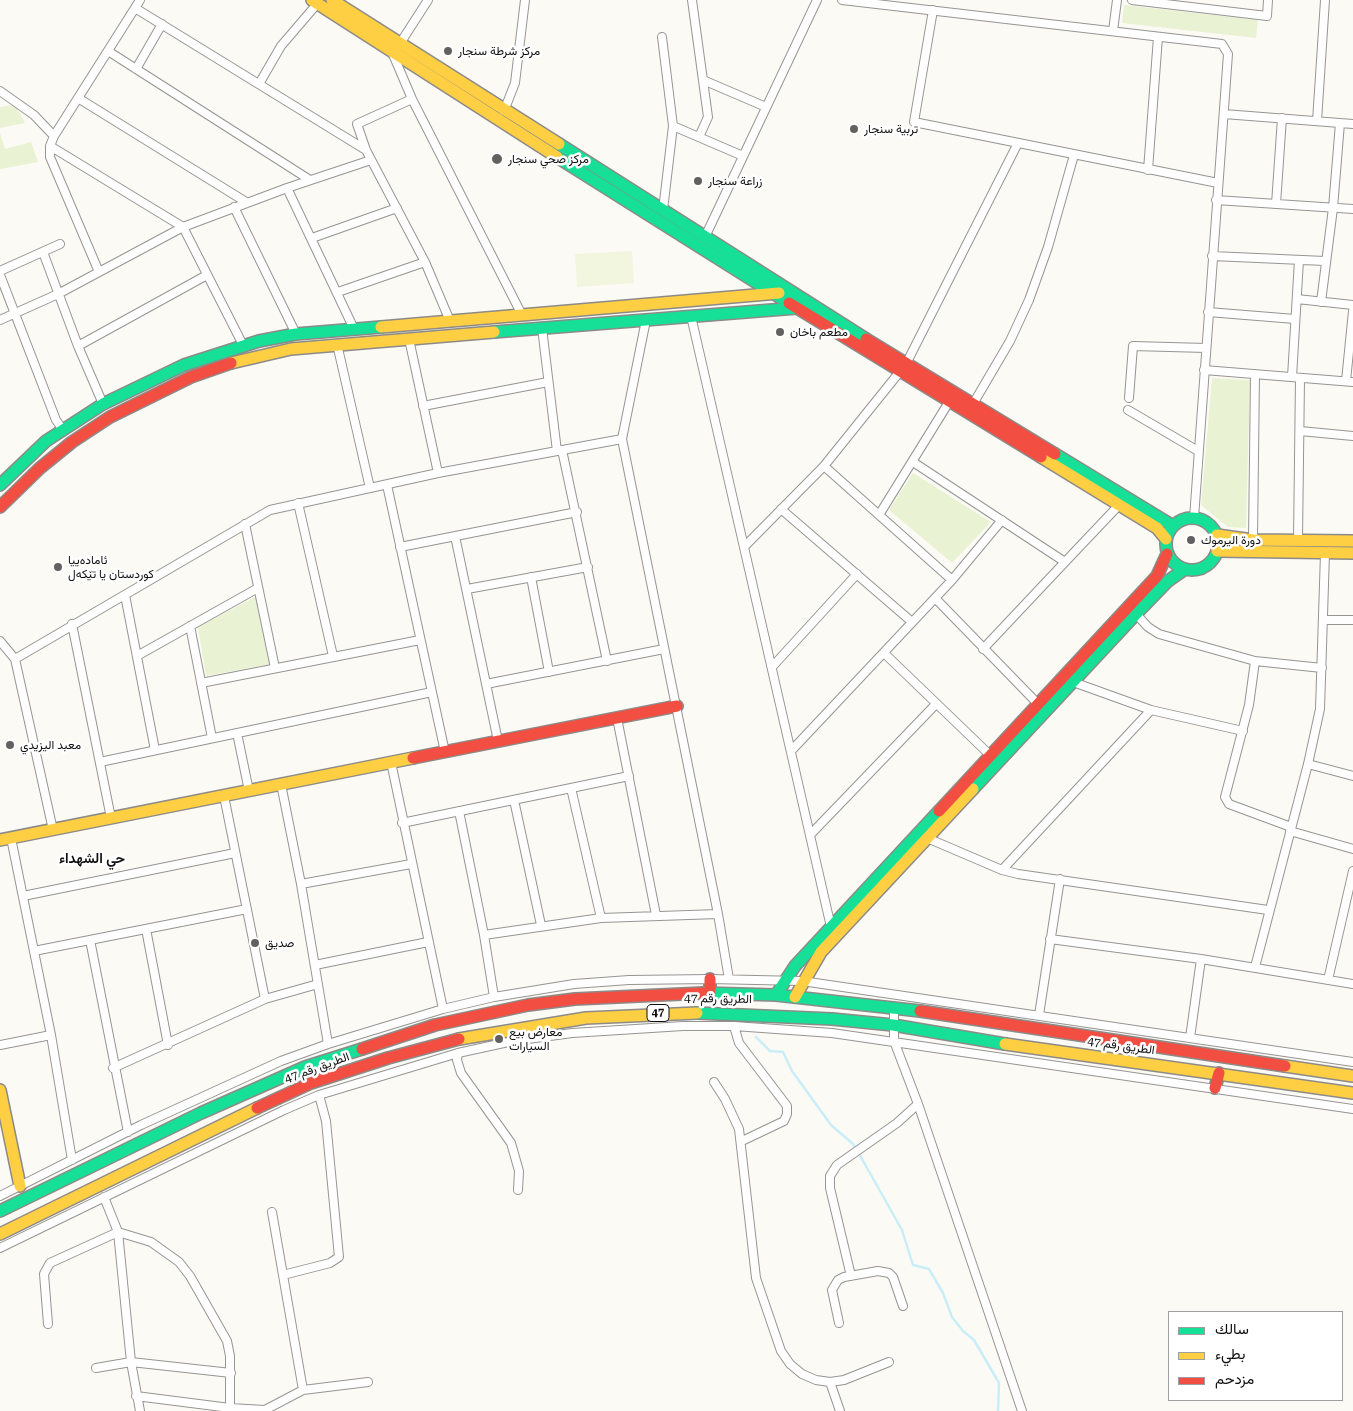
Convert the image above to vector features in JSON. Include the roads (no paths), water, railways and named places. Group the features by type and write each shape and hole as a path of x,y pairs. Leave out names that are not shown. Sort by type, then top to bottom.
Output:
{"main road":[{"path":"335,1 504,111 705,237 781,291 798,308 903,368 973,404 1173,526"},
{"path":"314,2 781,291 903,368 949,402 1120,504 1157,528 1166,539"},
{"path":"0,485 46,441 103,404 184,365 243,345 296,334 740,298 781,291"},
{"path":"740,298 742,312"},
{"path":"0,507 40,468 72,442 110,417 191,377 231,363 291,349 337,344 798,308"},
{"path":"63,430 72,442"},
{"path":"776,995 785,980 831,927 991,756 1042,707 1073,682 1168,581 1185,569 1201,568 1208,564 1217,551 1217,535 1206,522 1194,518 1179,521 1173,526 1166,539 1167,554 1157,576 1042,707 927,838 821,952 802,981 796,997"},
{"path":"1217,535 1253,540 1353,541"},
{"path":"1217,551 1353,553"},
{"path":"1167,554 1172,561 1185,569"},
{"path":"6,839 676,706"},
{"path":"710,979 710,993"},
{"name":"الطريق رقم 47","path":"0,1211 201,1113 304,1067 389,1039 481,1014 528,1005 622,995 710,993 776,995 894,1007 1353,1076"},
{"path":"958,1016 962,1004"},
{"path":"682,1012 683,1026"},
{"name":"الطريق رقم 47","path":"0,1234 310,1083 419,1049 506,1029 586,1018 682,1012 791,1015 893,1025 1032,1048 1353,1093"},
{"path":"385,1026 389,1039"},
{"path":"304,1067 310,1083"},
{"path":"1215,1088 1219,1073"},
{"path":"0,1090 4,1127 20,1186"},
{"path":"128,1170 135,1182"}],"street":[{"path":"99,272 50,157 50,146 54,136 140,0"},
{"path":"400,42 428,0"},
{"path":"504,111 515,83 525,0"},
{"path":"692,0 708,117 699,138"},
{"path":"705,237 817,0"},
{"path":"842,0 888,3 932,10 1222,44 1228,54 1194,518"},
{"path":"1113,32 1117,0"},
{"path":"1132,0 1267,16 1268,0"},
{"path":"1317,121 1325,0"},
{"path":"259,84 280,46 314,2"},
{"path":"135,8 366,150"},
{"path":"932,10 914,122 1218,183"},
{"path":"136,69 162,24"},
{"path":"662,37 673,126 663,210"},
{"path":"1148,170 1158,37"},
{"path":"391,50 412,99 522,315"},
{"path":"108,51 310,180"},
{"path":"703,80 766,107"},
{"path":"0,91 34,115 54,136"},
{"path":"78,98 246,202"},
{"path":"412,99 357,124 366,150 425,262 450,321"},
{"path":"1224,114 1353,124"},
{"path":"1276,204 1282,118"},
{"path":"1321,302 1333,208 1340,123"},
{"path":"673,126 743,156"},
{"path":"744,547 824,466 903,368 1018,143"},
{"path":"50,146 184,226 243,345"},
{"path":"973,404 1010,341 1029,300 1048,248 1074,155"},
{"path":"0,320 58,294 184,226 246,202 371,160"},
{"path":"287,188 354,329"},
{"path":"1216,200 1353,209"},
{"path":"234,207 296,334"},
{"path":"312,238 397,208"},
{"path":"60,244 0,273 56,420 63,430"},
{"path":"43,252 78,346 103,404"},
{"path":"1212,256 1325,262"},
{"path":"1298,540 1300,431 1296,377 1295,319 1299,260"},
{"path":"338,292 425,262"},
{"path":"78,346 207,275"},
{"path":"1297,299 1353,305"},
{"path":"1204,370 1350,382 1353,311"},
{"path":"1208,312 1295,319"},
{"path":"691,316 831,927"},
{"path":"646,320 622,440 718,914 728,979"},
{"path":"542,328 548,382 560,450 577,512 606,660"},
{"path":"409,339 438,473"},
{"path":"337,344 370,488"},
{"path":"1129,398 1133,346 1206,348"},
{"path":"1253,540 1255,374"},
{"path":"422,406 548,382"},
{"path":"879,515 949,402"},
{"path":"1128,410 1198,451"},
{"path":"1300,431 1353,436"},
{"path":"16,659 72,624 270,510 438,473 622,440"},
{"path":"913,462 1065,562"},
{"path":"824,466 952,580"},
{"path":"388,484 445,752"},
{"path":"298,503 333,656"},
{"path":"983,649 1120,504"},
{"path":"781,509 912,622"},
{"path":"400,547 577,512"},
{"path":"791,751 952,580 1002,520"},
{"path":"245,524 276,668"},
{"path":"455,536 498,741"},
{"path":"1353,536 1353,541"},
{"path":"1255,967 1268,910 1308,764 1320,709 1325,553"},
{"path":"467,589 588,567"},
{"path":"772,668 857,574"},
{"path":"531,577 549,672"},
{"path":"136,656 258,588"},
{"path":"125,595 155,750"},
{"path":"935,598 1042,707"},
{"path":"1136,614 1148,628 1158,634 1255,660 1322,668"},
{"path":"1324,620 1353,620"},
{"path":"72,624 111,818"},
{"path":"190,626 212,738"},
{"path":"201,683 420,640"},
{"path":"0,642 16,659 53,830"},
{"path":"486,684 664,649"},
{"path":"884,653 991,756"},
{"path":"1255,660 1243,731 1226,793 1226,801 1233,806 1290,829 1353,850"},
{"path":"1073,682 1151,710 1243,731"},
{"path":"100,762 432,692"},
{"path":"810,835 936,704"},
{"path":"1002,870 1151,710"},
{"path":"617,718 656,915"},
{"path":"237,733 249,791"},
{"path":"391,762 402,823 443,1009"},
{"path":"1308,764 1353,776"},
{"path":"402,823 629,776"},
{"path":"281,784 301,884 328,1044"},
{"path":"571,788 601,918"},
{"path":"224,796 265,998"},
{"path":"514,800 541,925"},
{"path":"459,811 484,935 494,996"},
{"path":"927,838 1002,870 1268,910"},
{"path":"6,839 23,896 51,1035 72,1160"},
{"path":"23,896 236,853"},
{"path":"301,884 411,864"},
{"path":"1328,980 1353,871"},
{"path":"1039,1014 1060,878"},
{"path":"34,951 247,909"},
{"path":"484,935 541,925 601,918 718,914"},
{"path":"146,929 168,1045"},
{"path":"1050,939 1255,967 1353,984"},
{"path":"90,940 128,1132"},
{"path":"315,965 428,942"},
{"path":"1190,1038 1201,959"},
{"path":"0,1196 242,1077 328,1044 443,1009 494,996 602,982 710,979 802,981 1039,1014 1353,1062"},
{"path":"114,1068 168,1045 265,998 318,984"},
{"path":"894,1007 894,1041 918,1104 1022,1411"},
{"path":"0,1248 284,1110 319,1095 458,1053 552,1035 683,1026 734,1026 832,1033 1353,1109"},
{"path":"734,1026 739,1043 787,1106 788,1114 778,1124 742,1141"},
{"path":"0,1045 51,1035"},
{"path":"458,1053 459,1067 465,1080 511,1143 519,1171 518,1190"},
{"path":"714,1082 735,1118 742,1141 756,1278 782,1351 790,1364 802,1374 816,1380 830,1382 844,1380 889,1362"},
{"path":"283,1275 330,1263 339,1257 326,1121 319,1095"},
{"path":"851,1276 830,1188 830,1176 838,1165 891,1128 918,1104"},
{"path":"104,1197 118,1232 131,1362 140,1411"},
{"path":"272,1212 303,1390"},
{"path":"48,1324 44,1279 47,1267 56,1258 118,1232 151,1242 179,1262 190,1276 227,1341 231,1373 230,1408"},
{"path":"839,1323 832,1290 838,1280 851,1276 884,1270 889,1272 894,1277 903,1306"},
{"path":"96,1368 131,1362 231,1373"},
{"path":"136,1396 230,1408 265,1410 276,1409 288,1396 303,1390 368,1382"},
{"path":"830,1382 840,1411"}],"waterway":[{"path":"756,1037 770,1051 783,1052 792,1071 831,1125 853,1144 902,1230 913,1265 929,1269 943,1293 952,1317 963,1331 974,1340 999,1383 998,1411"}],"place":[{"name":"مركز شرطة سنجار","path":"448,51"},
{"name":"تربية سنجار","path":"854,129"},
{"name":"مركز صحي سنجار","path":"497,159"},
{"name":"زراعة سنجار","path":"698,181"},
{"name":"مطعم باخان","path":"780,332"},
{"name":"دورة اليرموك","path":"1191,540"},
{"name":"ئامادەییا کوردستان یا تێکەل","path":"58,567"},
{"name":"معبد اليزيدي","path":"10,745"},
{"name":"صديق","path":"255,943"},
{"name":"معارض بيع السيارات","path":"499,1039"}],"district":[{"name":"حي الشهداء","path":"92,859"}]}
